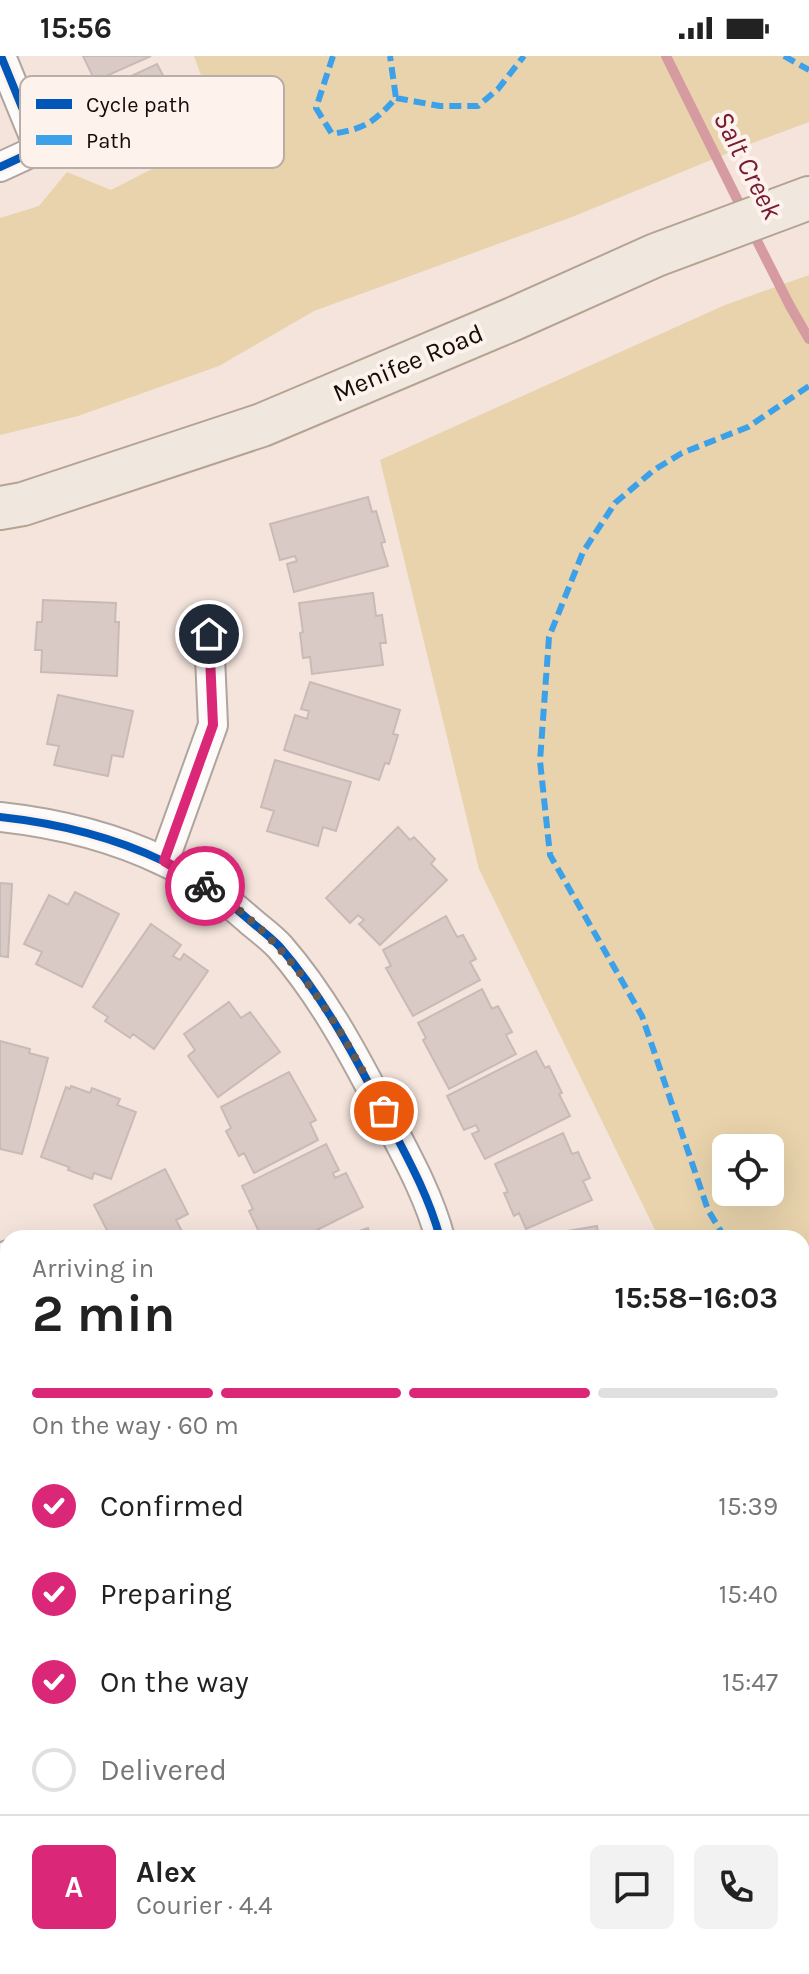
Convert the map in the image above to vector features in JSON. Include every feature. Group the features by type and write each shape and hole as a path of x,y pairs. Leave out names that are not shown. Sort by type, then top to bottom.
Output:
{"main road":[{"name":"Menifee Road","path":"0,508 23,504 262,425 656,255 809,198"}],"street":[{"path":"1,56 20,102"},
{"path":"0,167 20,158"},
{"path":"164,861 213,725 209,634"},
{"path":"0,817 33,821 102,838 164,861 221,896 279,946 315,992 358,1062 409,1160 438,1230"}],"shaded area":[{"path":"194,56 809,56 809,122 572,217 314,311 219,366 78,416 0,435 0,218 39,206 67,172 111,190 154,168 284,168 284,76 201,76"},
{"path":"809,275 809,1230 655,1230 479,869 380,460 725,305"}],"building":[{"path":"83,56 151,56 106,76 93,76"},
{"path":"157,64 163,76 131,76"},
{"path":"368,497 372,512 376,511 385,542 381,543 388,566 294,592 287,564 297,561 295,556 280,560 270,524"},
{"path":"373,593 376,616 382,615 386,643 380,643 383,665 312,674 310,657 303,658 299,603"},
{"path":"43,600 116,603 115,622 119,622 117,676 41,672 42,650 35,650 37,622 42,622"},
{"path":"310,682 400,710 393,734 398,735 389,764 385,763 379,780 284,750 295,715 307,719 309,711 301,709"},
{"path":"58,695 133,711 123,757 112,755 108,776 54,765 59,746 47,744"},
{"path":"275,760 351,782 336,831 323,827 318,846 267,831 274,811 261,807"},
{"path":"398,827 410,840 414,837 435,859 431,864 447,880 380,945 359,924 364,920 358,915 350,923 326,898"},
{"path":"0,883 12,884 8,957 0,956"},
{"path":"75,892 119,914 82,987 36,964 42,952 24,944 49,895 68,905"},
{"path":"446,916 457,937 463,935 476,959 470,962 480,980 413,1016 386,968 391,966 383,950"},
{"path":"151,924 181,945 173,956 180,960 184,954 208,971 154,1049 133,1034 130,1038 105,1021 108,1017 93,1007"},
{"path":"482,989 492,1009 498,1006 512,1032 506,1035 516,1054 449,1089 423,1040 426,1038 418,1023"},
{"path":"229,1002 241,1018 250,1012 280,1052 218,1097 188,1056 195,1050 184,1034"},
{"path":"0,1041 30,1049 29,1053 48,1058 22,1154 0,1149"},
{"path":"536,1051 545,1068 549,1066 570,1116 485,1159 472,1134 479,1131 476,1125 464,1130 447,1096"},
{"path":"289,1072 316,1120 310,1123 318,1140 254,1173 244,1153 239,1156 226,1131 231,1128 221,1107"},
{"path":"71,1086 90,1093 92,1088 120,1099 117,1105 136,1112 111,1179 94,1173 92,1179 41,1157 66,1087 70,1089"},
{"path":"563,1133 572,1154 578,1152 590,1178 583,1181 592,1200 526,1229 519,1213 514,1216 504,1193 508,1192 495,1164"},
{"path":"326,1144 339,1170 333,1173 335,1178 346,1173 363,1207 317,1230 258,1230 249,1211 253,1209 242,1186"},
{"path":"165,1169 188,1214 176,1220 181,1230 107,1230 94,1205"},
{"path":"597,1226 598,1230 573,1230"}],"waterway":[{"name":"Salt Creek","path":"666,56 744,213"},
{"name":"Salt Creek","path":"752,231 809,339"}],"marked path":[{"path":"333,56 316,108 332,134 368,123 396,98 390,56"},
{"path":"396,98 440,106 478,106 498,89 524,56"},
{"path":"784,56 809,70"},
{"path":"720,1230 708,1210 642,1016 550,855 540,761 549,637 583,552 615,503 654,470 682,453 748,427 809,386"}],"cycle path":[{"path":"1,56 20,102"},
{"path":"0,167 20,158"},
{"path":"0,817 83,832 163,861 208,887 276,943 335,1023 414,1170 437,1230"}],"way so far":[{"path":"205,886 279,946 315,992 384,1111"}],"route":[{"path":"205,886 164,861 213,725 209,634"}]}
